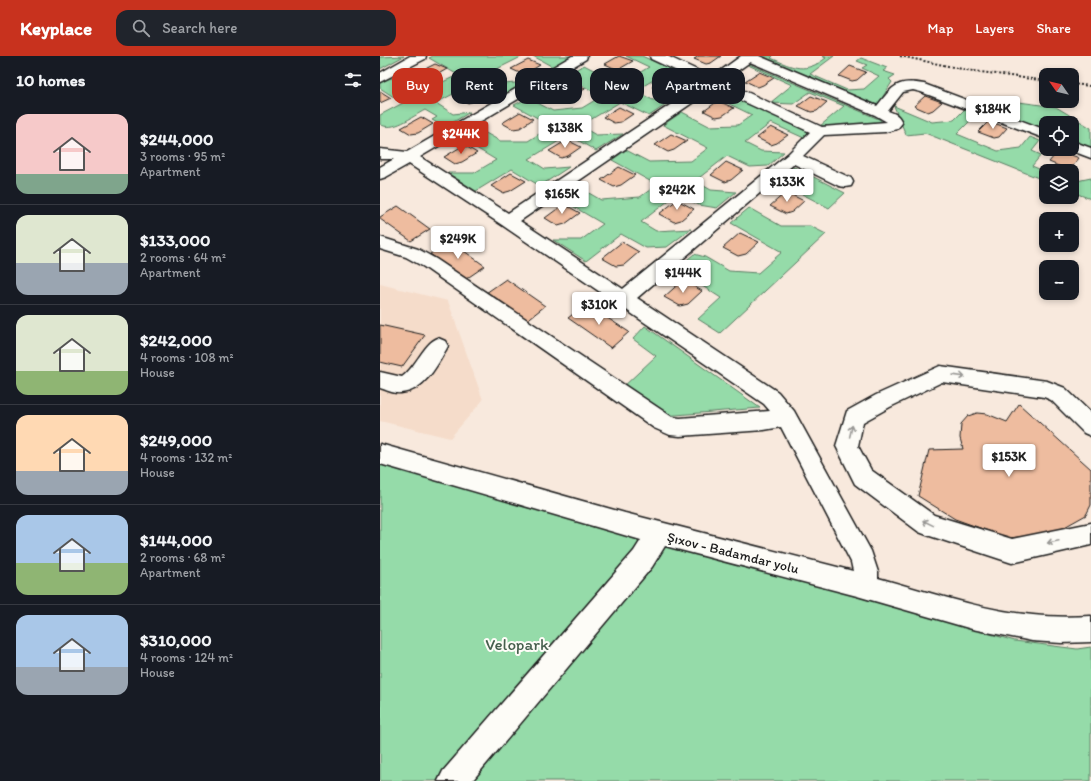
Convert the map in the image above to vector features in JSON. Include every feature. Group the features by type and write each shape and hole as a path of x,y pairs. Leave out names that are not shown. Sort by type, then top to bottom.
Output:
{"street":[{"path":"380,78 420,56"},
{"path":"380,174 581,56"},
{"path":"656,56 682,68"},
{"path":"732,68 748,56 880,112 893,118 895,123 892,126 885,128 820,131 745,97"},
{"path":"880,112 898,89 913,86 937,92 1039,132"},
{"path":"508,221 681,104"},
{"path":"624,299 793,157 820,131"},
{"path":"1079,149 1091,153"},
{"path":"380,154 409,157 508,221 771,398 787,417 862,559 866,572 866,587"},
{"path":"793,157 845,182"},
{"path":"380,244 412,253 430,263 661,422 670,426 680,427 764,421 787,417"},
{"path":"380,380 401,385 409,383 421,371 438,346"},
{"path":"1091,427 1058,394 1046,389 940,374 883,401 854,417 847,446 863,477 927,524 1012,550 1091,534"},
{"name":"Şıxov - Badamdar yolu","path":"380,454 659,534 966,614 1013,624 1052,629 1091,629"},
{"path":"453,781 643,559 659,534"}],"path":[{"path":"900,56 967,70 1039,80"},
{"path":"1079,85 1091,86"}],"shaded area":[{"path":"380,284 448,301 483,400 450,438 380,421"}],"green space":[{"path":"404,56 380,69 380,57"},
{"path":"433,56 523,56 499,68 451,68 451,71 429,58"},
{"path":"533,56 574,56 553,67"},
{"path":"626,56 642,56 667,68 652,68 652,81 644,86 644,70 649,67"},
{"path":"773,56 771,58 793,67 805,68 819,63 826,58 822,56 834,56 810,74 847,90 864,89 879,76 862,68 867,65 857,61 861,58 887,68 883,71 895,75 889,79 892,82 877,106 762,57"},
{"path":"749,64 881,120 880,124 820,126 844,106 810,92 793,104 770,103 792,85 748,65"},
{"path":"584,65 590,68 590,90 582,85 582,68 579,68"},
{"path":"391,78 392,96 380,88 380,83"},
{"path":"451,78 451,95 443,99 443,82"},
{"path":"515,83 515,88 507,93 507,84"},
{"path":"644,96 652,100 652,104 667,104 649,116 624,104 644,104"},
{"path":"989,98 1039,105 1039,108 1058,108 1071,116 1039,116 1039,128 990,108"},
{"path":"590,103 617,104 580,126 596,135 623,134 596,151 569,135 529,159 545,169 569,167 540,186 512,169 476,191 448,173 474,173 496,160 458,137 475,127 500,141 528,141 552,126 514,105 516,104 540,104 553,111 582,108"},
{"path":"745,103 811,133 804,138 771,123 745,143 761,151 784,152 768,166 750,167 727,156 695,181 711,190 736,192 717,208 699,205 677,194 641,222 656,231 691,229 667,247 646,248 621,234 586,261 553,240 581,240 603,224 557,197 575,185 601,200 640,197 657,185 612,160 626,150 649,162 691,161 708,148 663,125 682,112 709,126 738,125 752,115 729,104 745,104"},
{"path":"401,104 438,104 453,114 470,112 445,127 432,120 437,117 425,110 402,123 390,126 380,124 380,115"},
{"path":"894,106 932,122 954,120 965,109 977,114 957,134 998,151 1021,148 1030,137 1039,141 1032,151 1040,156 1032,166 1039,169 1039,178 925,133 906,135"},
{"path":"1079,121 1091,128 1091,149 1079,145"},
{"path":"794,167 845,193 829,208 777,181"},
{"path":"1091,178 1091,199 1079,195 1079,181"},
{"path":"749,208 781,226 810,226 826,234 720,333 698,319 721,298 676,269 694,254 705,257 729,271 758,273 782,252 731,223"},
{"path":"645,326 760,408 664,416 622,388 656,356 633,339"},
{"name":"Velopark","path":"380,463 1015,641 1077,649 1091,647 1091,781 380,781"}],"building":[{"path":"619,56 633,61 621,68 614,68 605,64"},
{"path":"699,56 721,56 711,63 706,64 694,59"},
{"path":"528,60 540,65 535,68 515,68 515,71 511,69"},
{"path":"435,64 447,69 443,71 443,68 427,68"},
{"path":"850,66 866,72 857,80 852,81 839,76"},
{"path":"759,72 774,78 758,87 745,81"},
{"path":"380,91 391,98 380,103"},
{"path":"811,96 827,102 817,111 811,112 798,106"},
{"path":"925,96 942,102 933,110 928,112 914,106"},
{"path":"714,104 725,104 734,108 722,116 716,117 704,111"},
{"path":"619,107 633,114 621,122 614,123 603,117"},
{"path":"520,112 533,119 520,128 513,129 502,123"},
{"path":"421,117 433,124 418,133 411,134 401,128"},
{"path":"989,121 1007,128 999,137 994,138 978,132"},
{"path":"771,127 788,135 777,143 771,145 757,138"},
{"path":"671,134 687,141 674,150 668,152 655,145"},
{"path":"567,140 581,147 568,156 561,158 549,151"},
{"path":"464,145 477,153 462,162 455,164 444,157"},
{"path":"1054,156 1074,156 1079,158 1074,164 1054,164 1049,162"},
{"path":"726,162 743,170 731,180 725,182 711,175"},
{"path":"619,167 635,175 621,185 614,187 601,180"},
{"path":"511,173 526,181 510,191 503,193 491,186"},
{"path":"786,192 804,201 792,212 786,214 770,206"},
{"path":"677,200 694,209 681,220 674,222 659,214"},
{"path":"564,204 580,213 565,224 558,226 545,218"},
{"path":"398,206 430,229 411,241 380,219 380,217"},
{"path":"740,233 759,242 746,254 738,256 723,248"},
{"path":"450,241 485,266 466,279 430,254"},
{"path":"622,242 639,252 624,265 616,266 602,258"},
{"path":"506,279 545,306 526,321 486,293"},
{"path":"683,280 702,291 688,304 680,306 664,297"},
{"path":"586,304 629,332 611,348 568,318"},
{"path":"380,325 425,335 402,367 380,362"},
{"path":"1019,404 1091,469 1091,505 1086,515 1052,534 1008,538 955,519 918,496 929,450 963,449 960,438 961,424 968,416 977,413 987,414 1007,422"}]}
